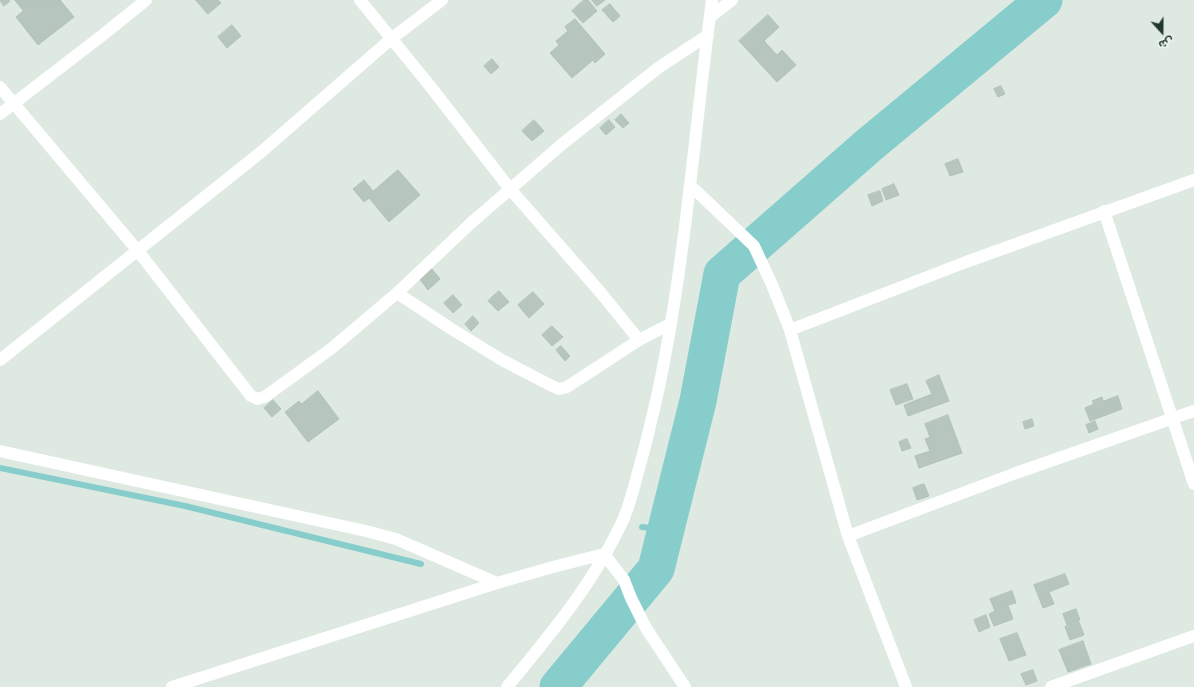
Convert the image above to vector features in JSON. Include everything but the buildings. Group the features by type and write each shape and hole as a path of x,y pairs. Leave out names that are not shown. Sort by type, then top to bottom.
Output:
{"street":[{"path":"0,114 146,0"},
{"path":"360,0 510,189 601,293 639,340"},
{"path":"0,360 260,153 391,38 442,0"},
{"path":"507,687 560,623 581,593 615,536 625,515 633,491 660,382 670,324 690,185 712,0"},
{"path":"710,17 732,0"},
{"path":"0,87 138,251 251,396 258,399 266,396 326,352 397,293 471,223 561,145 658,68 708,35"},
{"path":"790,330 966,262 1104,211 1194,180"},
{"path":"690,185 754,246 773,287 790,330 848,536 906,687"},
{"path":"1104,211 1194,484"},
{"path":"397,293 502,360 560,389 567,387 639,340 670,324"},
{"path":"848,536 1016,473 1194,411"},
{"path":"0,451 366,531 396,539 497,583"},
{"path":"172,687 497,583 604,554"},
{"path":"604,554 624,580 646,628 685,687"},
{"path":"1051,687 1194,636"}],"waterway":[{"path":"558,687 656,569 698,401 722,274 869,145 1044,0"},
{"path":"0,468 185,506 421,564"},
{"path":"642,527 666,530"}]}
